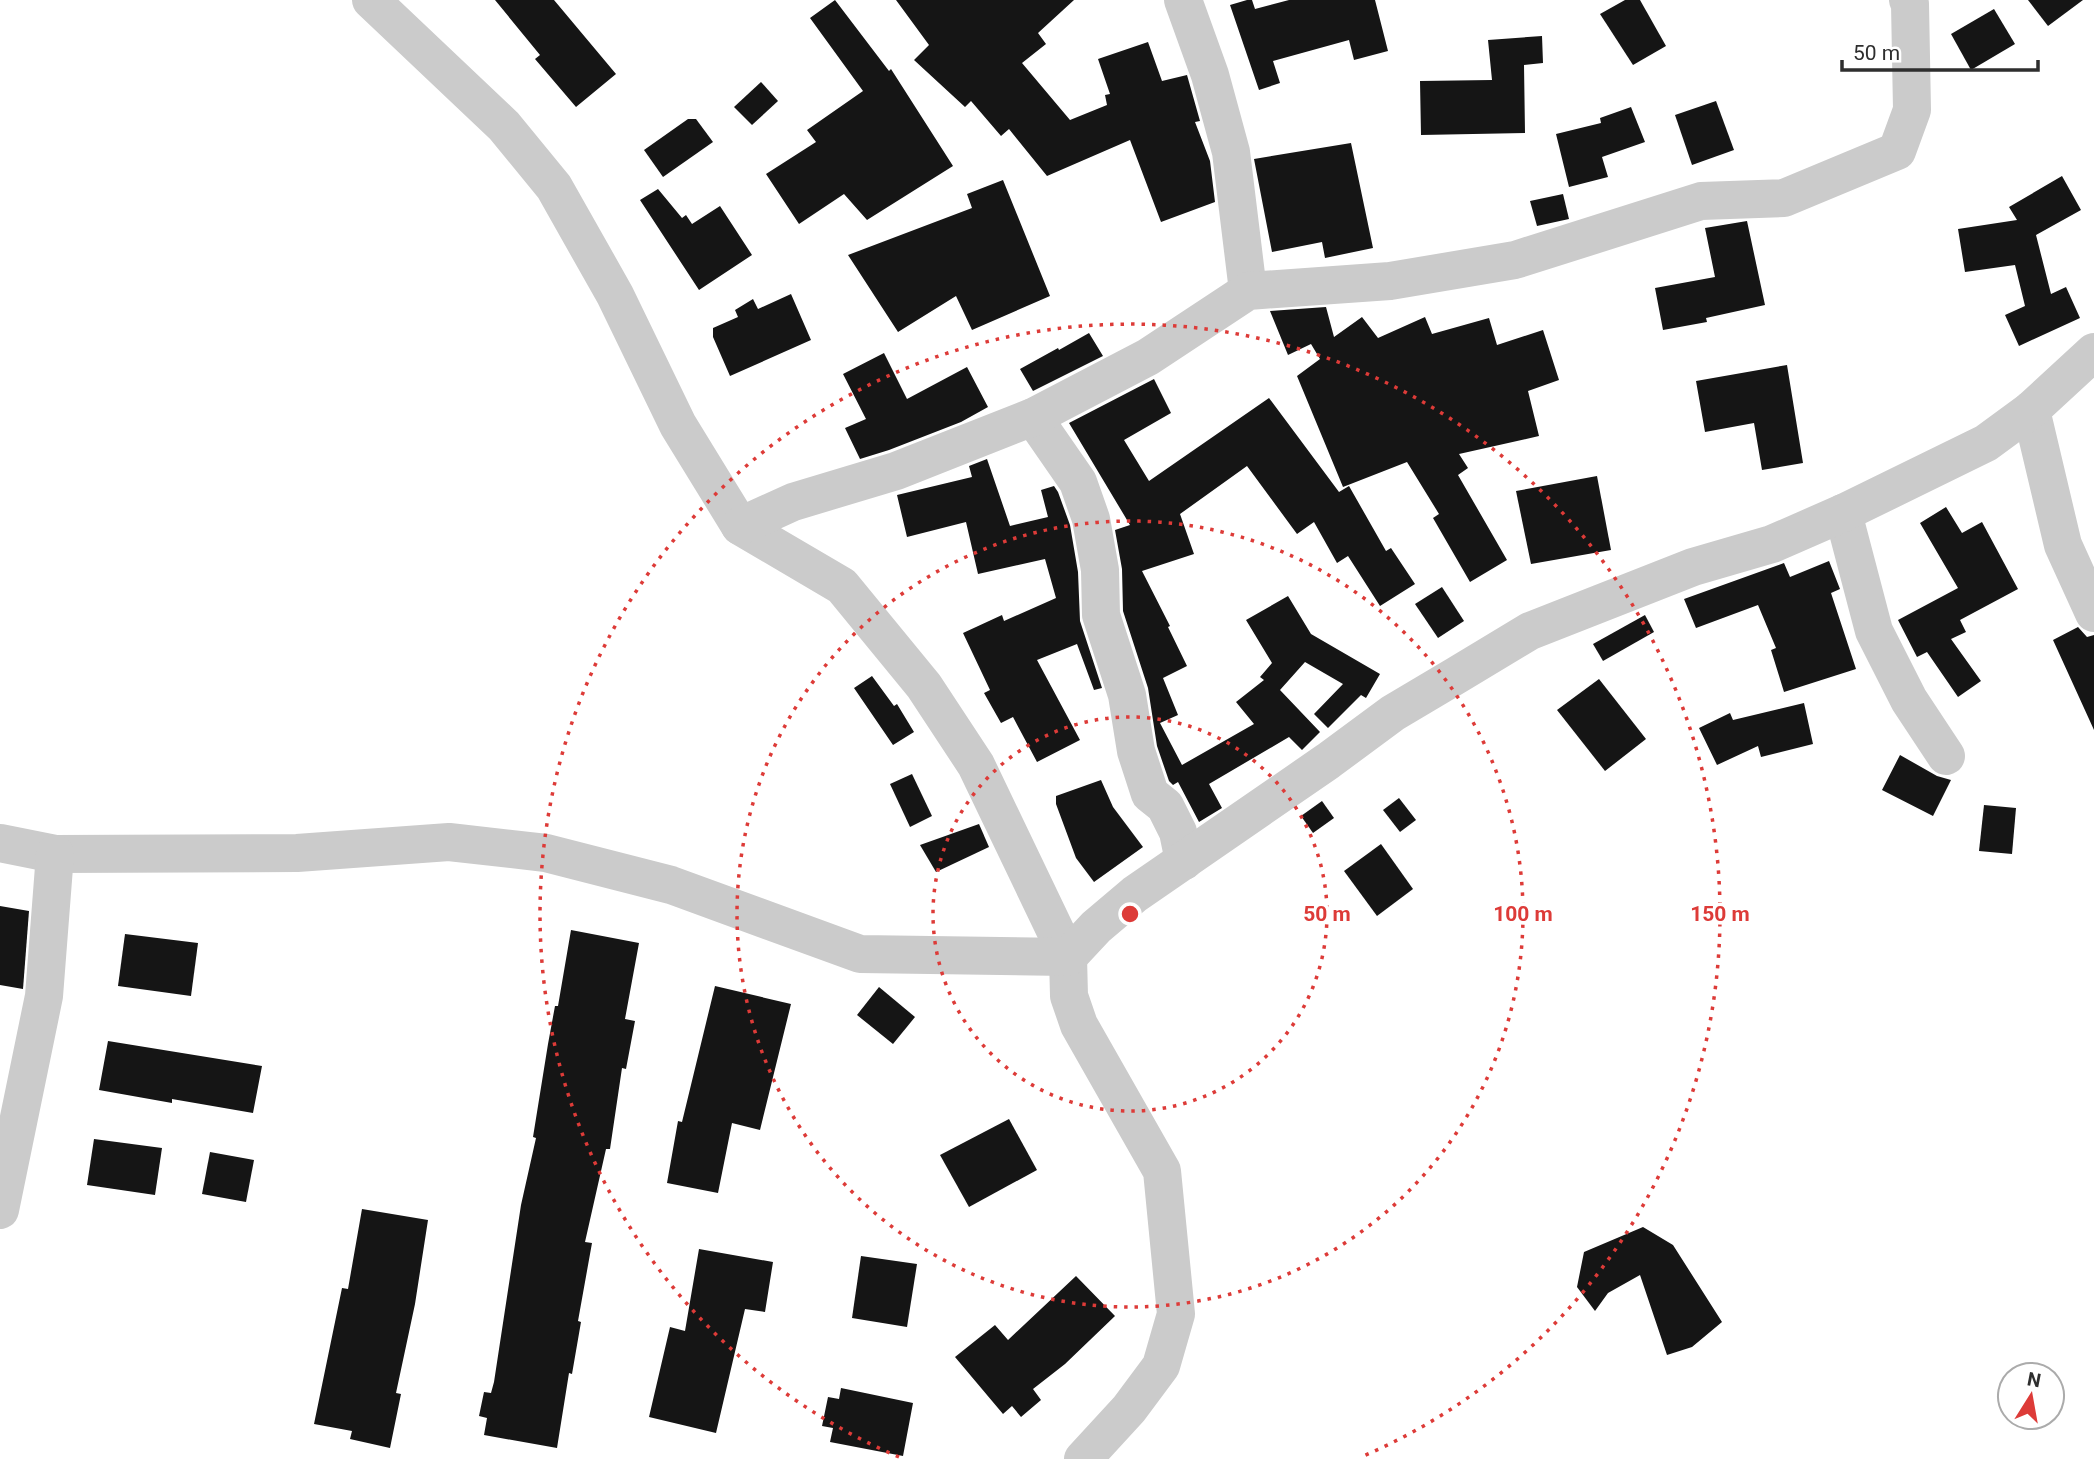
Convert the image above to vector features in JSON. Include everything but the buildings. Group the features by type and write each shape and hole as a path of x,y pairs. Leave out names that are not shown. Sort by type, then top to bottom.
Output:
{"street":[{"path":"371,0 504,126 554,187 615,295 678,425 740,526 842,586 924,686 976,765 1068,957 1069,996 1079,1026 1162,1171 1177,1314 1161,1366 1129,1409 1083,1459"},
{"path":"1183,0 1210,75 1231,152 1248,291"},
{"path":"740,526 793,502 896,471 1033,417 1148,357 1248,291 1390,281 1515,260 1701,201 1784,198 1897,151 1912,110 1908,0"},
{"path":"0,843 55,854 297,853 449,842 546,853 671,885 860,954 1068,957 1096,927 1135,894 1317,769 1393,713 1530,631 1693,567 1772,544 1843,513 1986,443 2031,410 2094,352"},
{"path":"2031,410 2063,545 2094,613"},
{"path":"1033,417 1075,475 1091,519 1100,570 1101,615 1127,695 1136,751 1150,794 1165,806 1178,832 1184,861"},
{"path":"1843,513 1874,632 1909,699 1945,756"},
{"path":"1,1203 44,996 55,854"}]}
